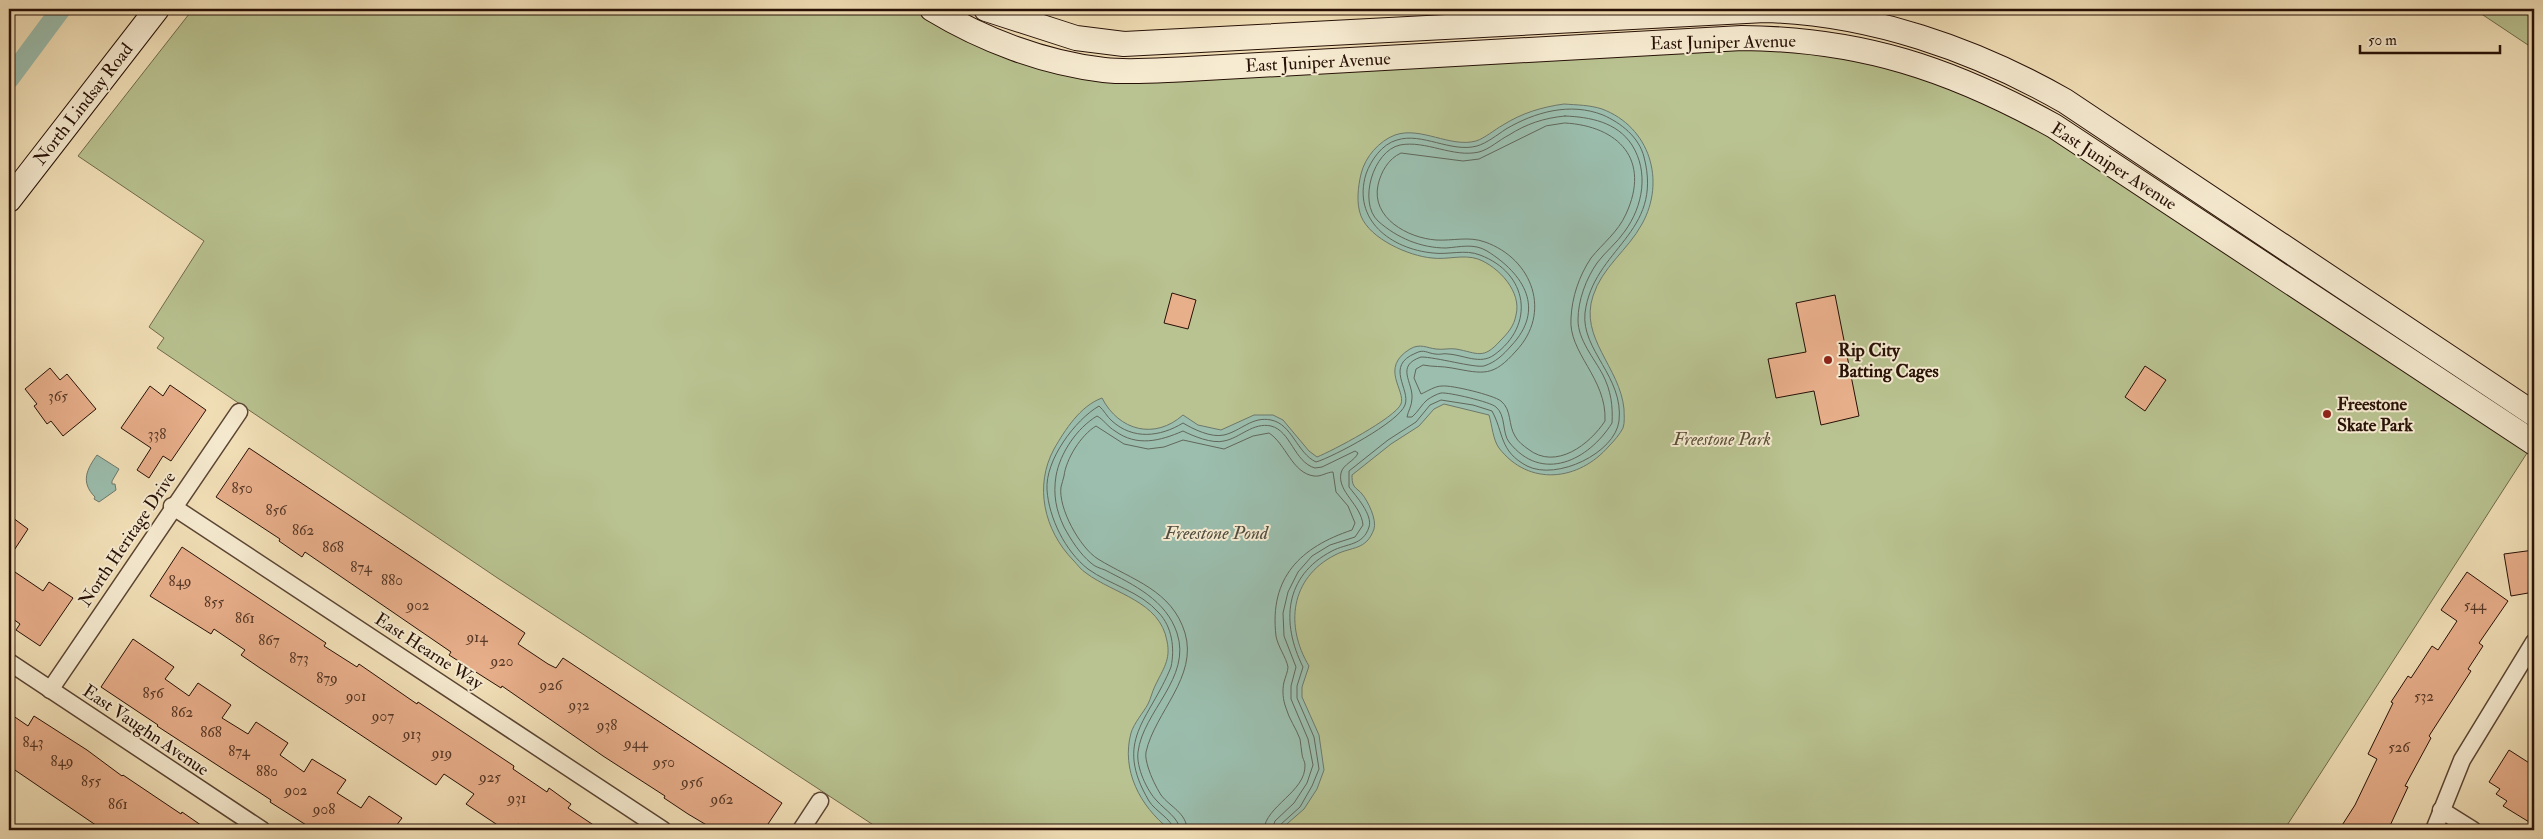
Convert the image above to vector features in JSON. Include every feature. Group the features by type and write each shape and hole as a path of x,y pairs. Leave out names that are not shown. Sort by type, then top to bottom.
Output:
{"street":[{"name":"North Lindsay Road","path":"9,200 158,9"},
{"name":"East Juniper Avenue","path":"932,9 987,37 1028,52 1094,68 1122,70 1188,69 1683,40 1760,38 1796,40 1886,54 1973,85 2017,105 2054,126 2534,442"},
{"name":"East Juniper Avenue","path":"986,9 1076,38 1145,44 1765,9 1794,10 1907,33 1990,62 2065,101 2534,414"},
{"path":"1760,38 1765,9"},
{"path":"1794,10 1796,40"},
{"name":"North Heritage Drive","path":"50,690 172,506 238,412"},
{"name":"East Hearne Way","path":"172,506 663,830"},
{"path":"2434,830 2462,760 2534,642"},
{"name":"East Vaughn Avenue","path":"9,662 262,830"},
{"path":"801,830 820,801"},
{"path":"2441,810 2474,830"}],"green space":[{"name":"Freestone Park","path":"193,9 917,9 930,18 1078,74 1723,48 1832,53 1889,64 2008,112 2054,140 2529,450 2284,830 881,830 496,577 157,348 164,338 149,327 204,241 78,156"},
{"path":"2474,9 2534,9 2534,49"}],"water":[{"name":"Freestone Pond","path":"1564,104 1602,109 1618,117 1632,129 1642,142 1649,157 1653,173 1653,190 1642,224 1602,276 1593,296 1590,311 1591,325 1596,339 1621,394 1624,409 1623,428 1597,458 1583,467 1554,475 1539,474 1511,461 1499,448 1494,437 1489,415 1444,404 1434,409 1419,426 1391,444 1352,475 1353,485 1364,497 1371,511 1375,525 1371,536 1363,545 1341,552 1320,565 1309,576 1296,604 1297,635 1301,651 1309,666 1302,687 1302,697 1319,735 1324,770 1317,789 1304,809 1280,830 1169,829 1149,810 1135,786 1129,760 1131,733 1148,704 1166,664 1168,648 1163,627 1146,607 1084,572 1063,548 1055,535 1045,507 1044,492 1044,478 1054,449 1068,427 1080,413 1102,398 1118,418 1138,428 1161,428 1183,415 1198,425 1221,430 1254,415 1273,415 1283,420 1309,451 1317,457 1376,425 1396,410 1401,404 1402,398 1396,378 1396,364 1401,356 1410,349 1420,346 1456,349 1480,354 1489,351 1508,332 1515,319 1516,298 1507,281 1494,268 1478,259 1467,257 1423,257 1402,250 1381,239 1361,216 1358,206 1358,195 1361,174 1369,156 1378,145 1395,135 1415,133 1456,142 1476,141 1525,114"},
{"path":"97,455 119,469 112,481 112,484 115,484 116,490 99,502 94,499 95,497 86,481 90,465"}],"building":[{"path":"1172,293 1196,300 1188,329 1164,323"},
{"name":"Rip City Batting Cages","path":"1835,295 1859,416 1821,425 1814,391 1776,398 1768,359 1806,352 1796,303"},
{"path":"2145,366 2166,380 2145,411 2125,397"},
{"path":"50,368 60,380 67,374 96,409 63,436 51,421 47,424 34,406 37,404 25,389"},
{"path":"170,385 206,410 171,461 163,456 149,478 137,470 151,448 121,428 150,386 163,396"},
{"path":"249,448 525,633 518,644 548,664 556,668 563,658 782,803 764,830 715,830 688,814 664,798 665,796 603,756 502,686 501,688 449,655 451,652 305,552 302,557 279,541 280,539 216,497"},
{"path":"9,515 28,529 9,558"},
{"path":"182,547 326,643 324,646 357,667 359,664 417,704 418,702 514,766 513,769 547,792 549,788 571,804 568,808 601,830 527,830 518,824 513,830 505,830 466,804 474,794 444,774 436,785 241,655 245,650 214,629 211,634 150,596"},
{"path":"2534,550 2534,592 2511,596 2504,554"},
{"path":"9,568 43,591 49,582 73,598 40,646 16,630 20,624 9,616"},
{"path":"2467,572 2508,601 2479,643 2483,646 2468,669 2471,671 2429,736 2431,738 2405,786 2408,787 2388,830 2339,830 2355,805 2377,759 2368,754 2393,703 2391,702 2408,676 2411,678 2432,646 2438,650 2457,621 2441,610"},
{"path":"133,639 174,667 165,679 189,696 198,683 231,705 222,718 248,734 256,722 288,743 280,755 304,772 312,759 346,780 337,793 361,808 369,796 402,818 393,830 314,830 270,802 271,800 101,687"},
{"path":"9,713 28,726 34,716 87,750 122,776 208,830 103,830 9,766"},
{"path":"2509,750 2534,766 2534,825 2503,806 2507,801 2496,794 2500,789 2489,782"}],"waterway":[{"path":"9,79 61,9"}],"place":[{"name":"Rip City Batting Cages","path":"1828,360"},
{"name":"Freestone Skate Park","path":"2327,414"}]}
